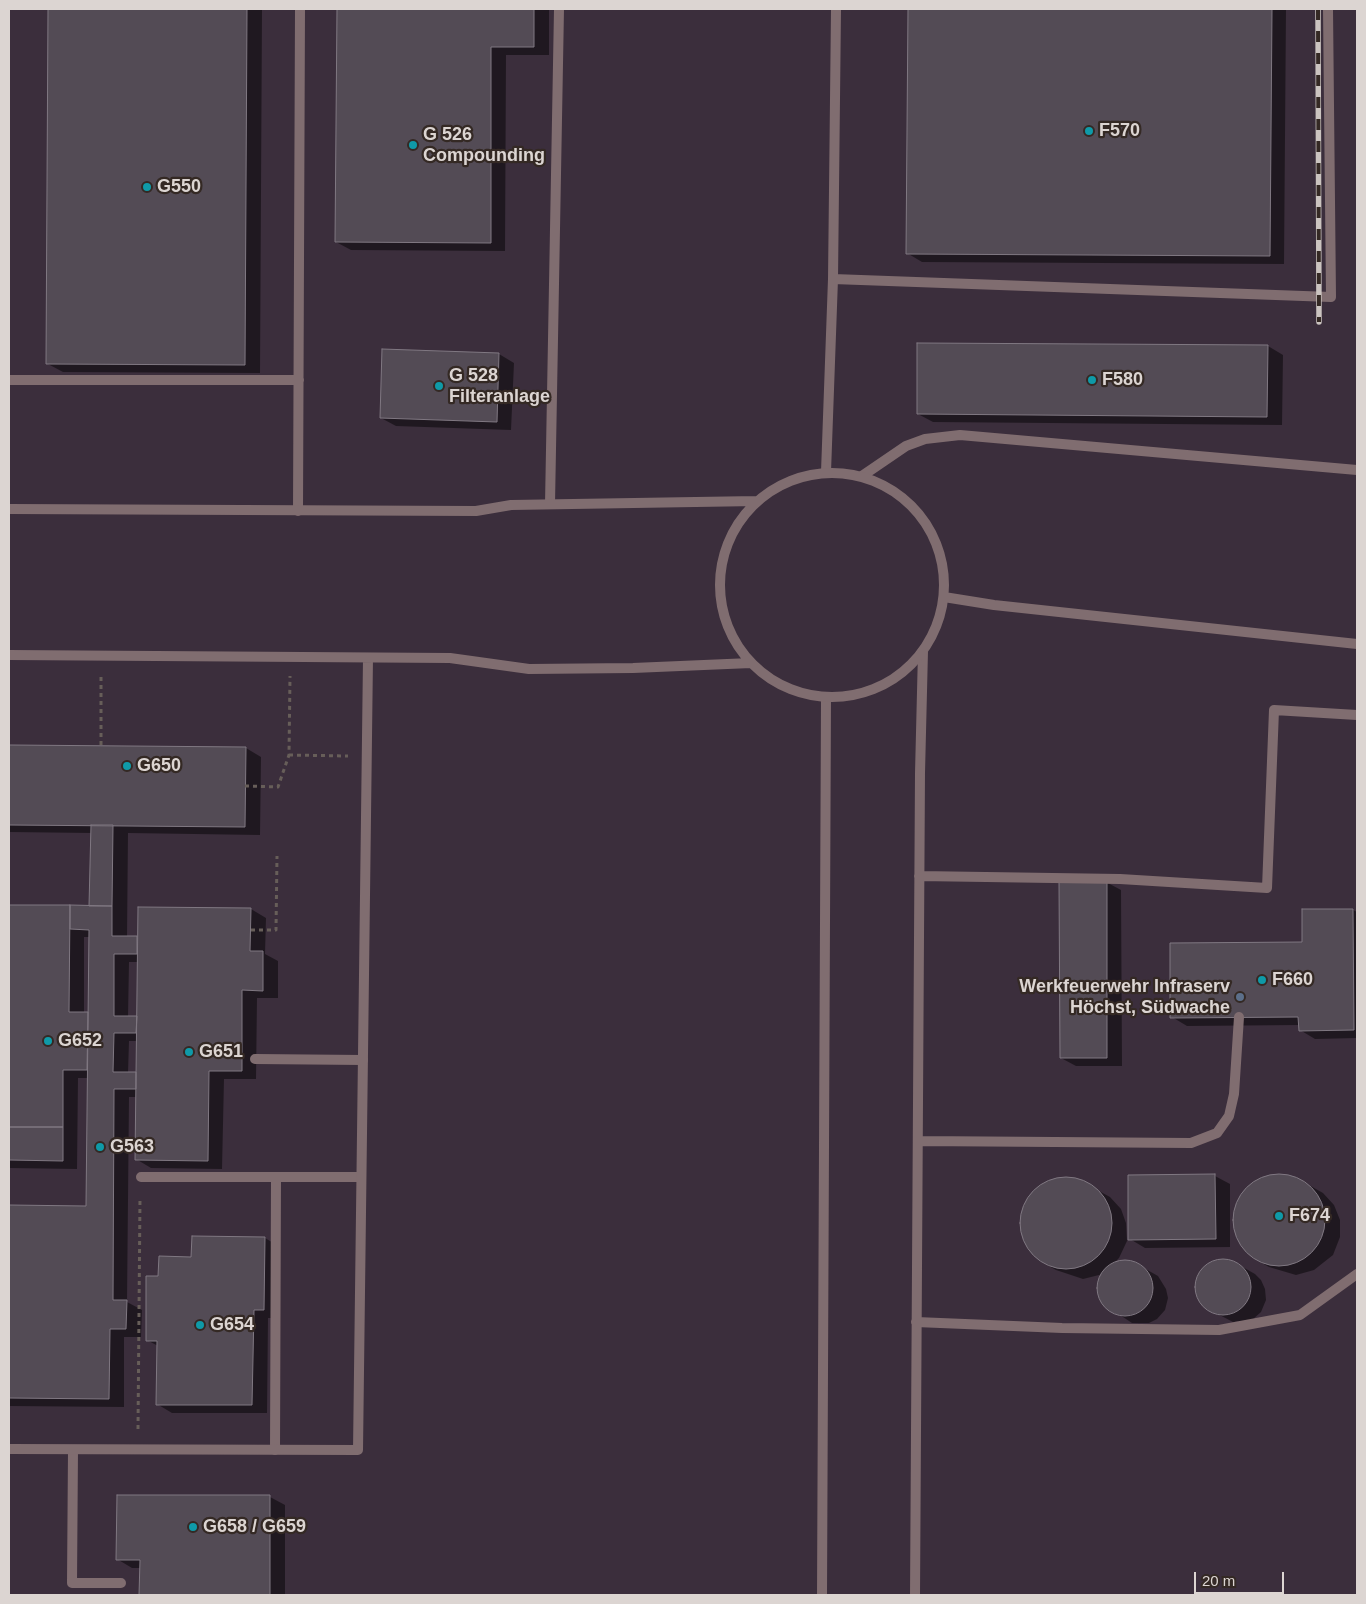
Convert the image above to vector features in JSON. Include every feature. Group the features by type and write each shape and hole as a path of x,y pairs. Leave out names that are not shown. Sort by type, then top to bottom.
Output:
{"street":[{"path":"298,511 300,9"},
{"path":"550,504 559,9"},
{"path":"826,472 833,280 836,9"},
{"path":"833,280 1331,297 1328,9"},
{"path":"9,380 299,380"},
{"path":"862,476 906,446 926,439 960,435 1357,470"},
{"path":"826,472 862,476 889,487 913,506 934,535 945,577 944,597 936,629 923,651 908,668 887,684 856,695 826,698 794,691 764,675 751,663 736,645 725,620 719,590 721,566 729,540 738,523 757,501 779,485 802,476 826,472"},
{"path":"9,509 476,511 511,505 757,501"},
{"path":"944,597 994,605 1357,644"},
{"path":"915,1595 919,876 923,651"},
{"path":"9,655 450,658 529,669 633,668 751,663"},
{"path":"9,1449 358,1450 368,658"},
{"path":"822,1595 826,698"},
{"path":"919,876 1120,879 1267,888 1274,710 1357,715"},
{"path":"918,1141 1191,1143 1208,1137 1217,1133 1229,1116 1234,1094 1239,1017"},
{"path":"254,1059 363,1060"},
{"path":"141,1177 361,1177"},
{"path":"275,1450 276,1177"},
{"path":"916,1322 1062,1328 1219,1330 1300,1315 1357,1274"},
{"path":"73,1450 72,1583 121,1583"}],"path":[{"path":"100,745 101,656"},
{"path":"245,786 278,787 289,755 290,658"},
{"path":"289,755 324,756"},
{"path":"251,930 276,930 277,856"},
{"path":"138,1450 141,1177"}],"shaded area":[{"path":"9,9 1357,9 1357,1595 9,1595"}],"building":[{"name":"G550","path":"48,9 247,9 245,365 46,364"},
{"name":"G 526 Compounding","path":"337,9 534,9 534,47 491,47 491,243 335,242"},
{"name":"F570","path":"908,9 1272,9 1270,256 906,254"},
{"name":"F580","path":"917,343 1268,345 1267,417 917,414"},
{"name":"G 528 Filteranlage","path":"382,349 499,353 497,422 380,418"},
{"name":"G650","path":"9,745 246,747 245,827 9,825"},
{"path":"91,825 113,825 112,906 89,906"},
{"path":"1107,880 1107,1058 1060,1058 1059,881"},
{"name":"G652","path":"9,905 70,905 69,1012 88,1012 87,1070 63,1070 63,1127 9,1127"},
{"name":"G563","path":"70,905 112,906 112,936 137,936 137,954 114,954 114,1016 137,1016 136,1033 114,1033 113,1072 136,1072 136,1089 114,1089 113,1300 127,1300 126,1329 110,1329 109,1399 9,1398 9,1205 86,1206 89,930 70,929"},
{"name":"G651","path":"138,907 251,908 250,951 263,951 263,991 242,990 242,1071 209,1071 208,1161 135,1160"},
{"name":"F660","path":"1302,909 1353,909 1354,1030 1299,1031 1298,1017 1170,1018 1170,943 1302,942"},
{"path":"9,1127 63,1127 63,1161 9,1160"},
{"path":"1215,1174 1216,1239 1128,1240 1128,1175"},
{"name":"F674","path":"1279,1174 1297,1177 1312,1187 1322,1202 1325,1220 1322,1238 1312,1253 1297,1263 1279,1266 1261,1263 1246,1253 1236,1238 1233,1220 1236,1202 1246,1187 1261,1177"},
{"path":"1066,1177 1084,1180 1099,1190 1109,1205 1112,1223 1109,1241 1099,1256 1084,1266 1066,1269 1048,1266 1033,1256 1023,1241 1020,1223 1023,1205 1033,1190 1048,1180"},
{"name":"G654","path":"192,1236 265,1237 264,1310 254,1310 252,1405 156,1405 157,1341 146,1341 146,1276 158,1276 159,1256 191,1257"},
{"path":"1223,1259 1234,1261 1243,1267 1249,1276 1251,1287 1249,1298 1243,1307 1234,1313 1223,1315 1212,1313 1203,1307 1197,1298 1195,1287 1197,1276 1203,1267 1212,1261"},
{"path":"1125,1260 1145,1268 1153,1288 1145,1308 1125,1316 1105,1308 1097,1288 1105,1268"},
{"name":"G658 / G659","path":"117,1495 270,1495 270,1595 139,1595 140,1560 116,1560"}],"railway":[{"path":"1318,9 1319,322"}],"place":[{"name":"F570","path":"1089,131"},
{"name":"G 526 Compounding","path":"413,145"},
{"name":"G550","path":"147,187"},
{"name":"F580","path":"1092,380"},
{"name":"G 528 Filteranlage","path":"439,386"},
{"name":"G650","path":"127,766"},
{"name":"F660","path":"1262,980"},
{"name":"Werkfeuerwehr Infraserv Höchst, Südwache","path":"1240,997"},
{"name":"G652","path":"48,1041"},
{"name":"G651","path":"189,1052"},
{"name":"G563","path":"100,1147"},
{"name":"F674","path":"1279,1216"},
{"name":"G654","path":"200,1325"},
{"name":"G658 / G659","path":"193,1527"}]}
